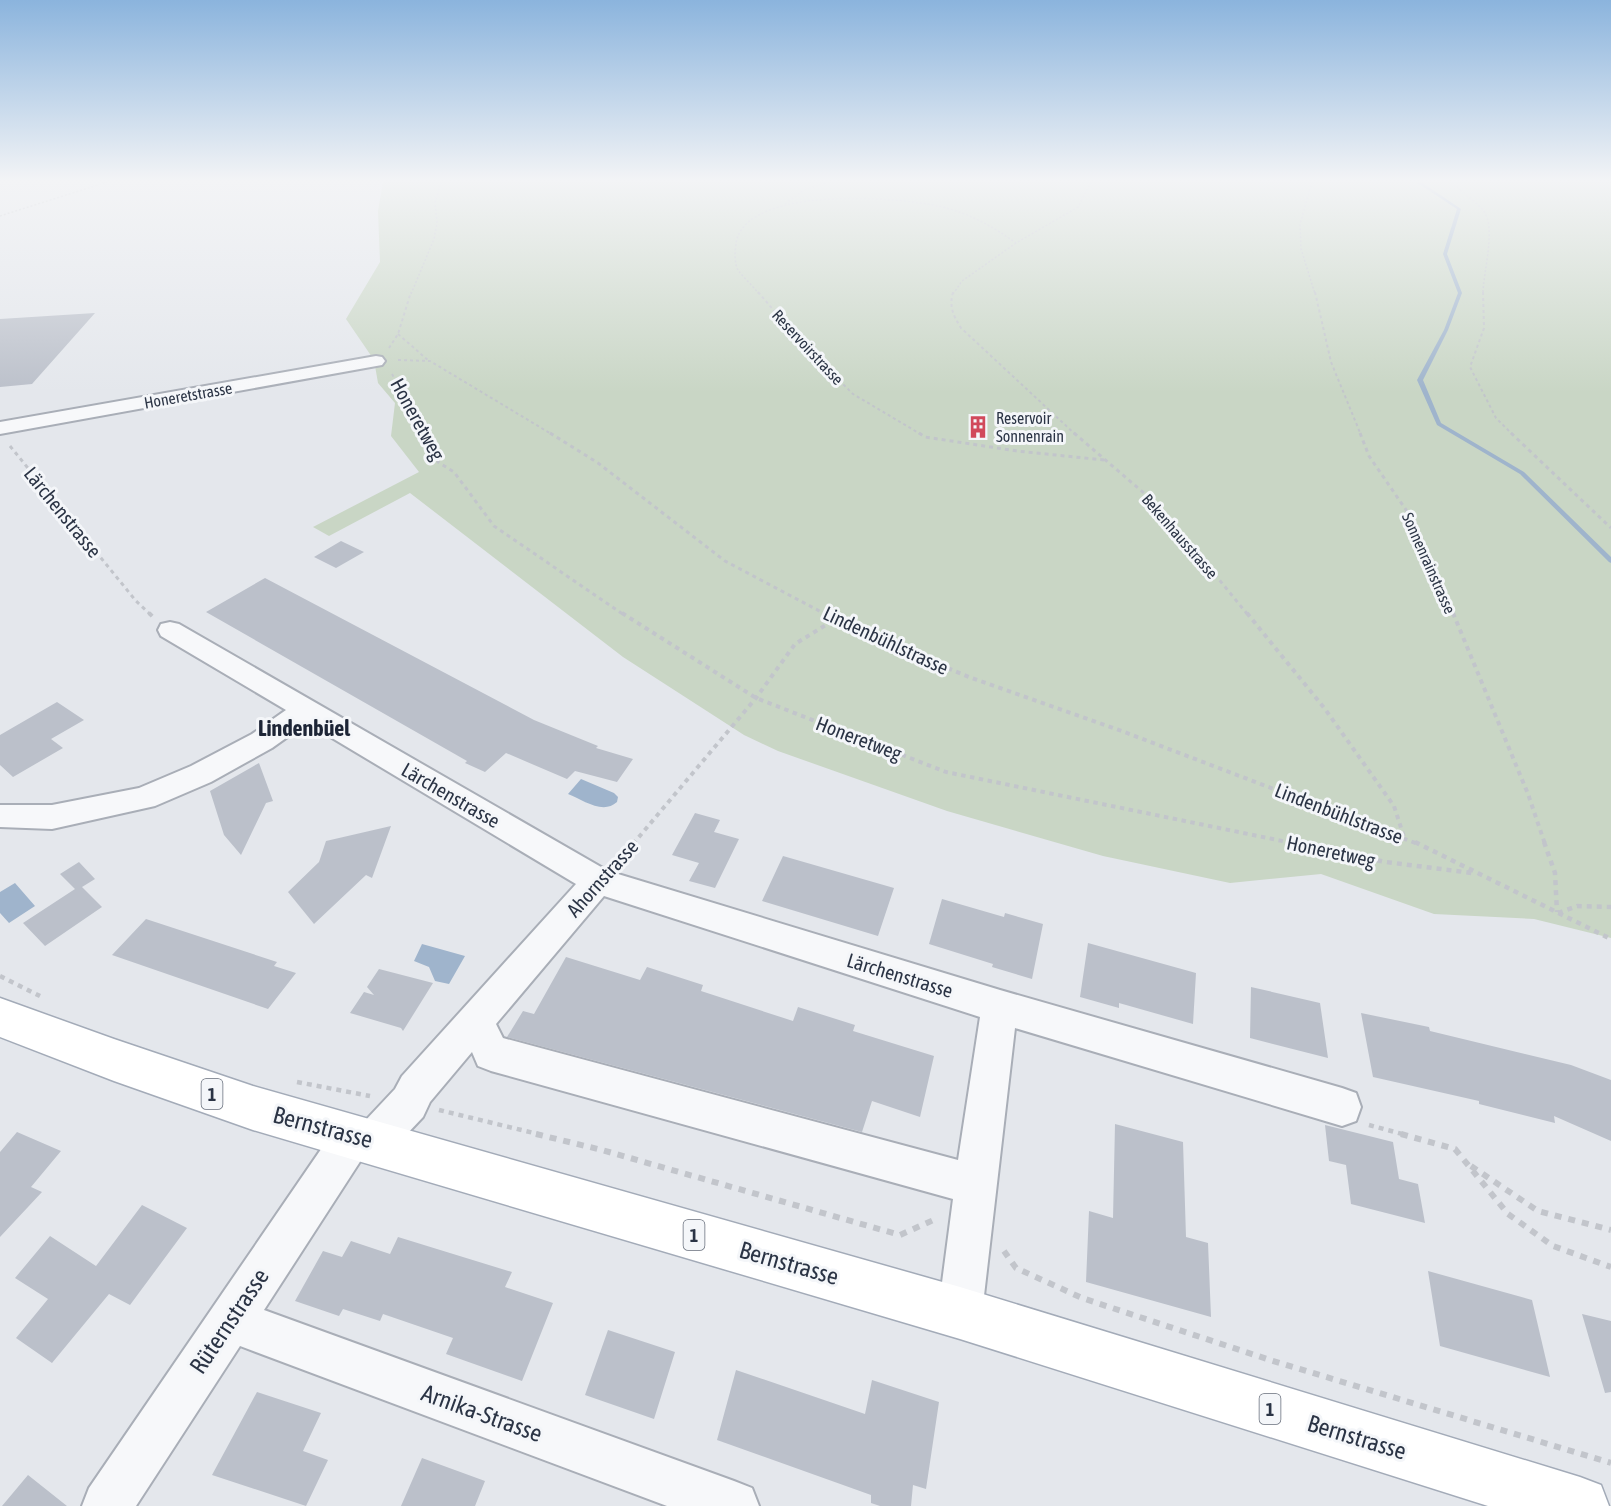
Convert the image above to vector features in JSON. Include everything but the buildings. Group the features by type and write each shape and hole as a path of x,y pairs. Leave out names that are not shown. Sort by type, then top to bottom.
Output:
{"main road":[{"name":"Bernstrasse","path":"0,1017 114,1060 253,1108 960,1312 1580,1506"}],"street":[{"name":"Honeretstrasse","path":"1,428 376,361"},
{"name":"Lärchenstrasse","path":"170,630 598,881 1000,1007 1342,1107"},
{"path":"2,816 52,817 144,798 201,774 262,741 305,710"},
{"name":"Ahornstrasse","path":"363,1139 409,1103 416,1089 598,881"},
{"path":"960,1312 1000,1007"},
{"path":"469,1028 482,1034 491,1053 975,1185"},
{"name":"Rüternstrasse","path":"107,1506 230,1320 363,1139"},
{"name":"Arnika-Strasse","path":"230,1320 734,1506"}],"path":[{"path":"376,361 398,334 416,278 428,252"},
{"name":"Reservoirstrasse","path":"734,252 737,268 807,350 852,394 925,436 1017,452 1104,460"},
{"name":"Bekenhausstrasse","path":"1002,252 962,280 953,292 950,303 952,313 961,328 1104,460 1159,506 1325,709 1394,806 1404,837"},
{"name":"Sonnenrainstrasse","path":"1302,252 1314,290 1331,362 1369,456 1415,523 1528,794 1555,873 1557,913"},
{"path":"1488,252 1483,276 1484,328 1470,367 1496,418 1560,482 1611,528"},
{"path":"398,334 430,361"},
{"name":"Lindenbühlstrasse","path":"376,361 409,359 430,361 598,463 725,561 818,608 834,620 969,677 1119,730 1404,837 1611,939"},
{"name":"Honeretweg","path":"376,361 387,364 420,429 439,454 438,462 454,472 494,526 598,598 756,698 946,772 1386,862 1477,874"},
{"name":"Lärchenstrasse","path":"1,428 5,441 136,601 170,630"},
{"name":"Ahornstrasse","path":"598,881 694,774 756,698 795,644 834,620"},
{"path":"1557,913 1577,906 1611,907"},
{"path":"0,976 51,1000"},
{"path":"293,1081 409,1103 602,1150 900,1235 936,1218 994,1237 1016,1268 1082,1298 1270,1360 1611,1463"},
{"path":"1342,1107 1367,1125 1455,1149 1508,1214 1552,1246 1611,1267"},
{"path":"1468,1164 1538,1210 1611,1230"}],"green space":[{"path":"380,252 1611,252 1611,938 1534,919 1434,914 1321,874 1230,883 1103,856 947,811 778,751 744,735 623,657 410,493 329,536 313,527 419,472 391,436 395,403 378,383 374,360 346,319 380,262"}],"water":[{"path":"581,779 614,793 618,797 617,802 611,806 599,807 568,794"},
{"path":"15,883 35,906 9,923 0,913 0,892"},
{"path":"422,944 465,956 449,984 435,981 429,967 414,961"}],"waterway":[{"path":"1446,252 1460,293 1446,330 1420,380 1439,424 1522,473 1611,561"}],"place":[{"name":"Reservoir Sonnenrain","path":"978,427"}],"district":[{"name":"Lindenbüel","path":"304,728"}]}
